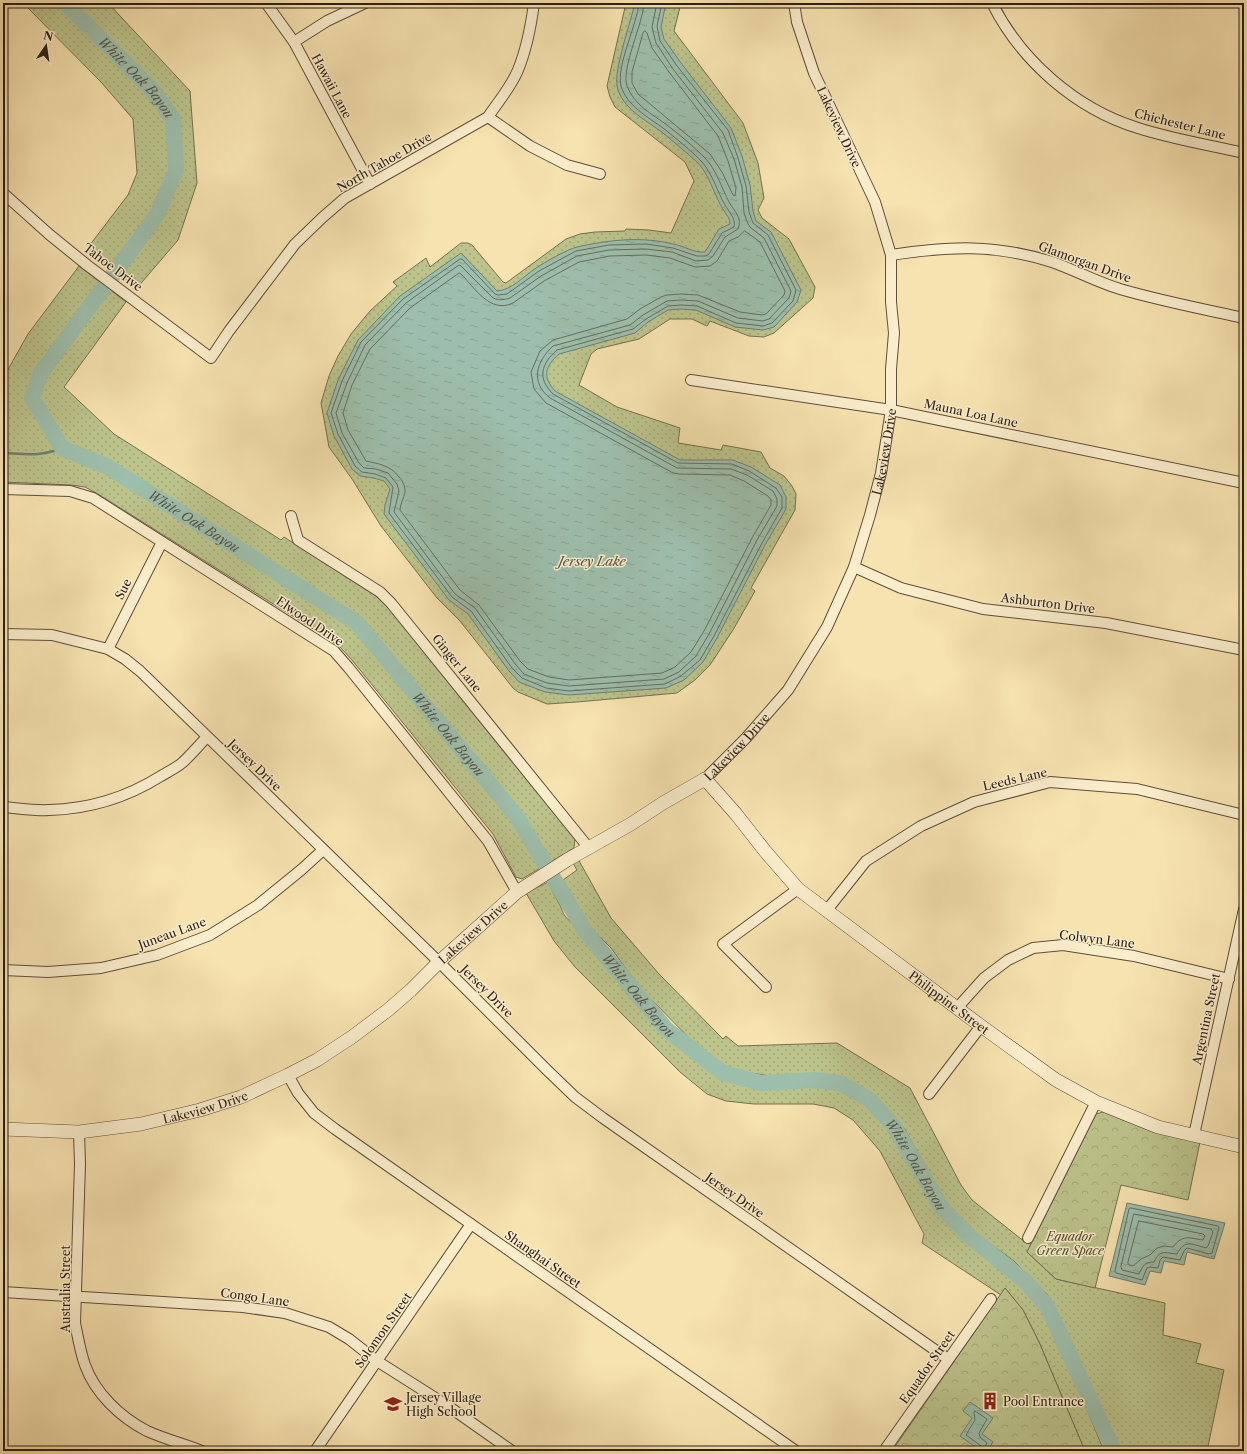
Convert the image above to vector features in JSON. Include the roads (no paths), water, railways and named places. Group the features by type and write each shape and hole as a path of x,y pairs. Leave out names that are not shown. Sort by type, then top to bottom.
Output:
{"street":[{"name":"Hawaii Lane","path":"266,3 294,42 370,184"},
{"path":"294,42 327,21 365,3"},
{"name":"North Tahoe Drive","path":"211,358 229,331 295,244 323,217 345,198 488,117 518,70 530,32 534,3"},
{"name":"Lakeview Drive","path":"3,1129 79,1132 141,1124 200,1110 241,1097 317,1060 352,1038 388,1010 517,892 588,847 631,824 663,803 705,779 746,738 788,690 827,627 854,567 882,473 891,410 891,369 894,333 891,302 891,255 875,202 814,73 797,22 794,3"},
{"name":"Chichester Lane","path":"992,3 1015,40 1035,63 1054,82 1080,101 1103,114 1136,128 1244,153"},
{"path":"488,117 530,146 554,159 567,165 600,174"},
{"name":"Tahoe Drive","path":"3,193 50,235 87,265 211,358"},
{"name":"Glamorgan Drive","path":"891,255 956,247 1008,251 1032,256 1054,263 1118,288 1244,318"},
{"name":"Mauna Loa Lane","path":"691,380 891,410 1244,483"},
{"name":"Elwood Drive","path":"3,489 70,491 93,498 334,651 488,841 517,892"},
{"name":"Ginger Lane","path":"291,516 298,540 380,592 392,603 588,847"},
{"name":"Sue","path":"108,649 162,542"},
{"name":"Ashburton Drive","path":"854,567 901,588 983,609 1106,623 1244,650"},
{"name":"Jersey Drive","path":"3,634 52,635 108,649 125,659 140,671 208,736 581,1102 948,1359"},
{"path":"3,807 47,810 73,809 96,805 116,799 131,793 182,763 208,736"},
{"name":"Philippine Street","path":"705,779 798,889 958,1007 981,1026 1056,1080 1096,1102 1158,1127 1244,1147"},
{"name":"Leeds Lane","path":"827,910 866,861 921,826 974,802 1050,782 1137,789 1244,815"},
{"name":"Juneau Lane","path":"3,970 48,972 101,968 158,955 210,935 258,905 323,850"},
{"path":"766,987 723,944 798,889"},
{"name":"Argentina Street","path":"1194,1135 1244,909"},
{"name":"Colwyn Lane","path":"958,1007 984,978 1008,960 1032,948 1063,945 1134,956 1229,979"},
{"path":"929,1094 981,1026"},
{"name":"Shanghai Street","path":"288,1075 298,1093 314,1113 335,1130 796,1451"},
{"path":"1028,1238 1096,1102"},
{"name":"Australia Street","path":"79,1132 80,1164 75,1323 79,1346 85,1366 99,1391 114,1407 129,1419 147,1430 202,1451"},
{"name":"Solomon Street","path":"315,1451 471,1224"},
{"name":"Congo Lane","path":"3,1292 243,1307 285,1313 329,1327 349,1339 377,1361 448,1406 512,1451"},
{"name":"Equador Street","path":"884,1451 991,1299"}],"water":[{"name":"Jersey Lake","path":"635,3 666,3 661,27 664,39 731,128 742,156 750,185 753,211 756,221 771,232 801,290 797,302 774,327 763,330 735,327 696,310 668,310 648,322 635,333 559,354 548,367 548,381 555,391 680,460 733,460 751,467 780,485 786,497 786,509 765,545 703,662 684,680 666,688 569,695 545,692 519,682 509,671 468,614 449,600 384,514 390,489 384,481 360,476 352,469 334,436 327,413 338,380 358,340 400,296 461,253 497,291 508,288 536,268 562,253 577,247 601,242 649,240 705,252 719,229 730,224 730,221 708,178 698,163 663,133 629,108 620,94 617,86 618,68"},
{"path":"1127,1203 1225,1223 1214,1259 1187,1252 1184,1265 1164,1261 1161,1273 1150,1271 1145,1285 1109,1276"},
{"path":"970,1402 993,1418 982,1434 993,1442 987,1451 981,1451 960,1436 972,1418 963,1411"}],"waterway":[{"name":"White Oak Bayou","path":"65,3 153,91 173,119 176,170 157,215 41,373 32,398 62,448 108,467 357,623 517,817 585,931 666,1029 723,1073 761,1083 814,1080 840,1083 870,1100 895,1128 941,1207 969,1236 1025,1281 1047,1306 1114,1451"},
{"path":"3,453 40,454 62,448"}],"place":[{"name":"Pool Entrance","path":"990,1401"},
{"name":"Jersey Village High School","path":"393,1404"}],"park label":[{"name":"Equador Green Space","path":"1070,1243"}]}
